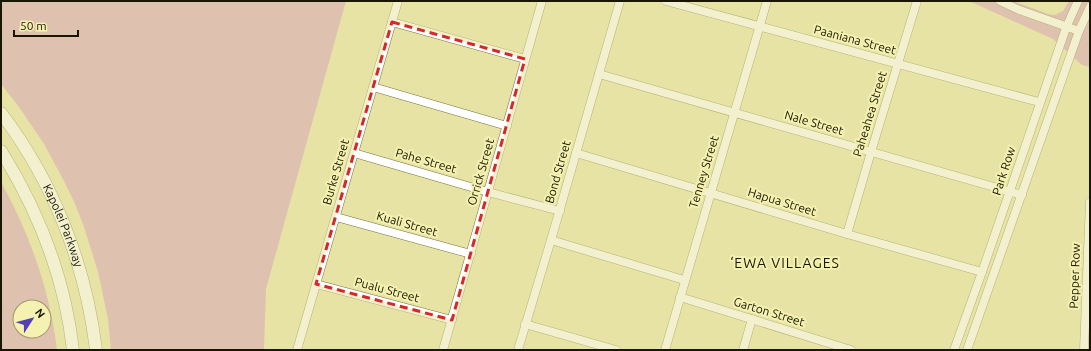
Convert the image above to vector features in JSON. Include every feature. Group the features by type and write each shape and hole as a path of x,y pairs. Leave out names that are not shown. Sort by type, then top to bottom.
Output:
{"main road":[{"name":"Kapolei Parkway","path":"1,113 32,158 54,201 63,223 72,246 86,292 96,350"},
{"name":"Kapolei Parkway","path":"1,152 30,203 51,253 64,298 73,350"}],"street":[{"name":"Burke Street","path":"298,350 398,1"},
{"name":"Orrick Street","path":"443,350 542,1"},
{"name":"Bond Street","path":"518,350 560,211 620,1"},
{"name":"Paaniana Street","path":"666,1 1039,102"},
{"name":"Tenney Street","path":"665,350 684,280 767,1"},
{"name":"Paheahea Street","path":"847,234 917,1"},
{"path":"1000,1 1017,10 1066,28 1079,31"},
{"name":"Park Row","path":"954,350 1010,192 1039,102 1066,28 1078,1"},
{"name":"Park Row","path":"967,350 1079,31 1090,7"},
{"path":"392,22 526,59"},
{"name":"Nale Street","path":"599,74 1022,195"},
{"path":"373,86 507,126"},
{"name":"Hapua Street","path":"576,152 847,234 982,272"},
{"name":"Pahe Street","path":"354,153 488,192 560,211"},
{"name":"Pepper Row","path":"1084,350 1087,341 1090,202"},
{"name":"Kuali Street","path":"336,217 471,254"},
{"path":"551,240 684,280"},
{"name":"Pualu Street","path":"316,284 452,320"},
{"name":"Garton Street","path":"680,297 851,350"},
{"path":"743,350 752,320"},
{"path":"525,324 616,350"}],"highlighted area":[{"path":"392,22 525,59 452,320 316,284"}],"shaded area":[{"path":"1,1 346,1 266,289 264,350 111,350 108,319 98,272 75,204 44,144 19,107 1,84"},
{"path":"969,1 1013,1 1048,14 1055,15 1063,11 1069,1 1090,1 1090,67 1082,65 1053,39"},
{"path":"1,182 30,242 47,299 12,299 12,339 52,339 52,319 57,350 1,350"}],"district":[{"name":"‘EWA VILLAGES","path":"785,263"}]}
